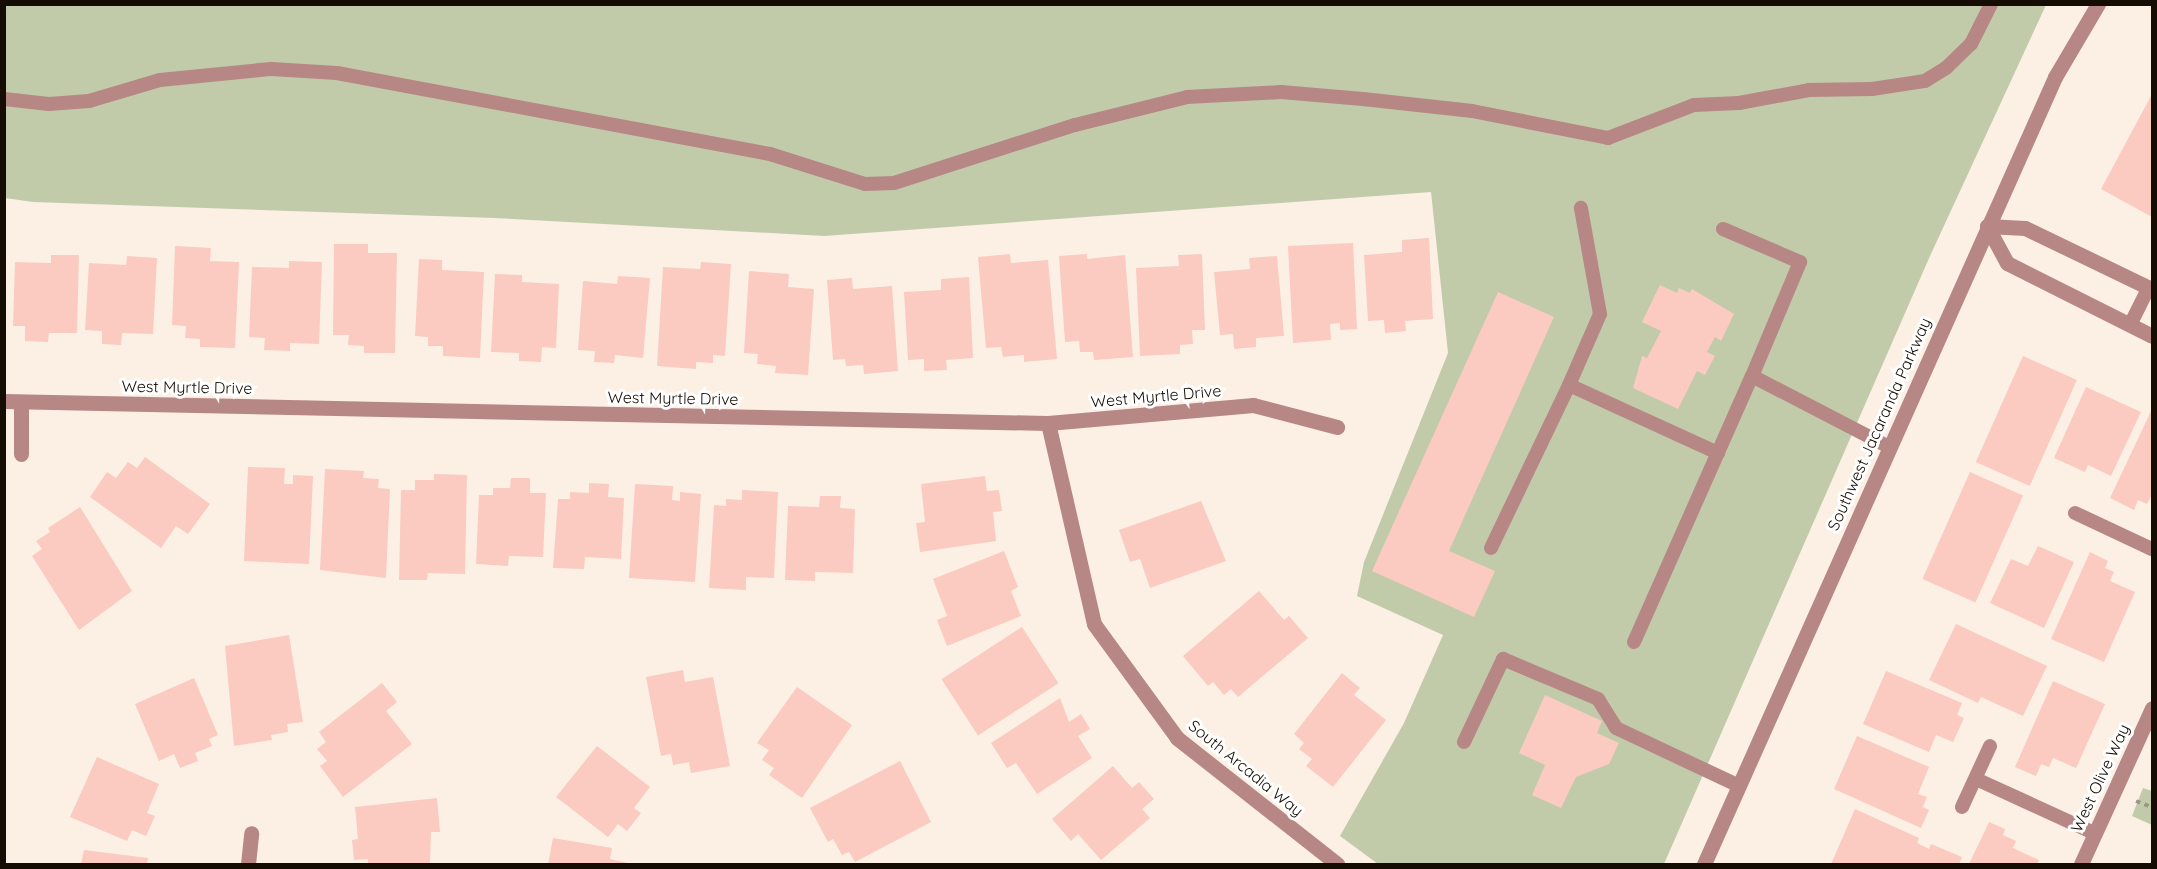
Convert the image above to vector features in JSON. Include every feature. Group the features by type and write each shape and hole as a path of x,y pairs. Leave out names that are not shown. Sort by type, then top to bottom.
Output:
{"street":[{"name":"Southwest Jacaranda Parkway","path":"1704,864 2055,77 2098,4"},
{"path":"1987,226 2025,228 2151,288"},
{"path":"1987,226 2007,263 2152,336"},
{"name":"West Myrtle Drive","path":"4,401 1048,423 1253,405 1337,427"},
{"path":"21,402 21,454"},
{"name":"South Arcadia Way","path":"1048,423 1094,624 1177,738 1337,864"},
{"name":"West Olive Way","path":"2081,864 2152,708"},
{"path":"248,864 251,833"}],"lane":[{"path":"4,99 49,104 89,101 160,80 271,69 337,73 770,154 865,184 894,183 1075,125 1186,97 1281,92 1363,99 1472,111 1608,138 1694,105 1924,81 1947,67 1971,44 1991,4"},
{"path":"1491,548 1569,385 1600,314 1581,208"},
{"path":"1634,642 1800,262 1724,230"},
{"path":"2130,325 2151,288"},
{"path":"1752,376 1889,447"},
{"path":"1569,385 1718,453"},
{"path":"2075,513 2152,549"},
{"path":"1464,742 1503,659 1598,699 1616,728 1739,786"},
{"path":"1962,807 1990,746"},
{"path":"1976,778 2094,833"}],"green space":[{"path":"4,5 2046,5 1930,256 1664,864 1378,864 1340,836 1404,723 1443,635 1357,596 1364,562 1448,353 1431,192 824,236 494,218 33,202 5,198"},
{"path":"2143,788 2152,791 2152,825 2132,816"}],"building":[{"path":"2152,94 2152,217 2101,189"},
{"path":"1429,238 1433,319 1405,321 1406,331 1385,333 1384,320 1368,321 1364,255 1402,252 1402,240"},
{"path":"1353,243 1357,329 1340,330 1340,323 1330,324 1331,340 1293,343 1288,246"},
{"path":"334,244 368,244 368,253 397,253 395,353 364,353 364,346 348,345 349,335 333,335"},
{"path":"175,246 211,248 210,261 239,262 235,348 200,347 200,339 185,338 186,326 172,325"},
{"path":"1010,254 1011,263 1048,260 1057,359 1024,362 1024,355 1003,357 1001,347 986,348 978,257"},
{"path":"1087,254 1087,259 1125,255 1133,357 1094,360 1093,352 1080,352 1079,341 1065,342 1059,256"},
{"path":"1202,254 1205,330 1192,330 1193,344 1180,345 1180,354 1140,356 1136,268 1179,266 1178,255"},
{"path":"51,255 79,255 77,333 49,333 48,342 25,341 25,326 13,326 15,262 51,263"},
{"path":"127,256 157,258 153,334 122,333 121,345 102,344 102,331 85,330 89,263 126,265"},
{"path":"1277,256 1284,336 1256,338 1256,347 1234,349 1233,334 1220,335 1214,272 1250,269 1249,258"},
{"path":"419,259 442,260 442,270 484,272 480,358 443,356 443,346 428,346 428,337 415,336"},
{"path":"289,261 322,262 319,344 290,343 290,351 264,350 265,338 249,337 252,267 289,268"},
{"path":"701,262 731,264 725,356 713,355 713,363 696,362 696,369 657,366 663,267 700,269"},
{"path":"749,271 789,274 788,287 814,289 808,375 775,373 776,366 757,364 758,354 744,353"},
{"path":"495,274 522,275 522,282 559,284 556,348 542,347 541,362 519,361 519,353 491,352"},
{"path":"618,276 650,278 643,358 615,355 614,363 594,362 595,351 578,350 583,281 617,284"},
{"path":"969,277 973,358 946,360 947,370 924,371 924,359 908,360 904,292 941,290 941,279"},
{"path":"852,278 853,289 892,286 898,371 864,374 863,365 846,366 845,359 833,360 827,280"},
{"path":"1660,285 1677,293 1679,288 1690,293 1692,289 1734,314 1721,341 1715,337 1707,352 1715,356 1705,375 1697,371 1678,409 1633,388 1642,356 1647,358 1661,331 1642,322"},
{"path":"1498,292 1554,317 1449,551 1495,571 1474,617 1372,571"},
{"path":"2023,356 2077,380 2030,486 1976,462"},
{"path":"2086,387 2141,412 2111,476 2088,465 2085,472 2054,458"},
{"path":"2152,409 2152,495 2147,504 2138,500 2134,510 2110,498"},
{"path":"145,457 210,504 188,534 176,526 161,548 90,497 107,472 116,478 128,462 137,468"},
{"path":"248,467 285,468 284,484 293,484 293,475 313,476 309,564 244,561"},
{"path":"325,469 364,471 363,478 379,479 378,488 390,489 386,578 320,570"},
{"path":"1970,472 2023,496 1975,602 1922,579"},
{"path":"434,474 467,475 465,574 428,573 427,580 399,580 401,490 415,490 415,480 434,480"},
{"path":"985,476 987,491 999,490 1002,511 993,512 996,541 920,552 916,523 925,522 921,484"},
{"path":"511,478 530,478 530,493 546,493 543,557 509,556 508,566 476,564 479,495 493,495 493,488 510,488"},
{"path":"589,483 609,484 608,497 624,498 621,559 585,557 584,569 553,568 558,499 570,499 570,492 589,493"},
{"path":"635,484 673,486 672,500 680,501 680,492 701,494 695,582 629,578"},
{"path":"742,490 778,492 774,578 746,577 746,590 709,588 714,505 726,506 726,499 742,500"},
{"path":"820,496 841,496 840,508 855,509 853,573 815,572 815,581 785,580 788,506 819,507"},
{"path":"1201,501 1226,561 1150,588 1140,559 1130,562 1119,530"},
{"path":"80,507 132,591 79,630 32,556 42,549 36,541 50,532 48,528"},
{"path":"2038,546 2074,562 2044,628 1990,603 2011,559 2028,566"},
{"path":"1004,551 1018,587 1011,591 1021,616 947,646 937,620 947,616 933,579"},
{"path":"2090,552 2108,561 2105,568 2114,572 2110,581 2135,592 2104,662 2051,639"},
{"path":"1259,591 1284,620 1289,616 1308,638 1238,697 1231,689 1224,695 1213,682 1208,686 1183,656"},
{"path":"1956,624 2047,666 2023,716 1981,697 1978,703 1929,680"},
{"path":"1022,627 1058,683 978,735 941,679"},
{"path":"289,635 303,722 287,724 288,732 271,735 272,740 234,746 225,646"},
{"path":"683,670 685,682 713,677 730,766 691,773 689,762 673,765 671,754 661,756 646,677"},
{"path":"1886,671 1962,703 1957,715 1964,718 1953,742 1936,735 1929,752 1863,724"},
{"path":"1342,673 1360,688 1354,695 1386,720 1333,787 1306,766 1312,759 1299,749 1304,743 1294,734"},
{"path":"194,678 218,735 209,739 212,746 195,753 198,761 180,768 174,754 159,761 135,704"},
{"path":"2053,681 2105,704 2076,768 2053,758 2049,767 2041,764 2036,776 2015,767"},
{"path":"382,683 397,702 386,711 412,744 343,797 320,766 327,761 317,749 326,742 319,732"},
{"path":"797,687 852,725 802,798 769,775 774,768 762,760 769,750 757,743"},
{"path":"1545,695 1602,721 1597,733 1619,743 1609,764 1576,777 1561,808 1532,795 1545,765 1519,753"},
{"path":"1060,698 1069,722 1081,714 1090,729 1078,736 1092,758 1037,794 1016,763 1007,768 991,743"},
{"path":"1857,736 1929,767 1918,794 1927,797 1923,807 1929,810 1921,828 1834,789"},
{"path":"597,746 650,787 634,808 641,813 627,831 618,824 608,837 556,797"},
{"path":"97,757 159,784 147,813 155,816 146,836 132,830 127,841 70,817"},
{"path":"900,761 931,822 855,862 849,852 842,855 833,839 828,842 810,808"},
{"path":"1113,766 1132,788 1139,782 1154,799 1142,809 1150,818 1101,860 1078,834 1071,841 1052,819"},
{"path":"437,798 440,832 431,832 430,864 368,864 368,859 354,860 352,840 358,839 355,807"},
{"path":"1855,809 1919,838 1917,843 1929,849 1931,844 1962,857 1959,864 1831,864"},
{"path":"1989,822 2005,829 2003,835 2016,841 2013,848 2039,860 2037,864 1969,864"},
{"path":"553,838 612,848 610,859 632,864 548,864"},
{"path":"84,850 148,858 147,864 81,864"}]}
